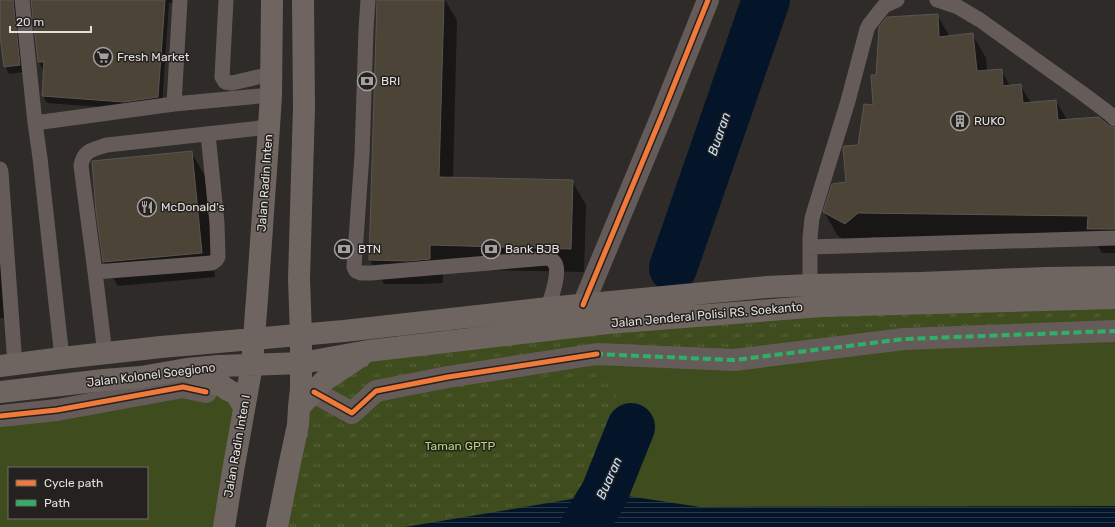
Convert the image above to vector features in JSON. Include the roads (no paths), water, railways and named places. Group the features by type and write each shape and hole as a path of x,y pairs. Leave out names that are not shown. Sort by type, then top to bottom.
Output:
{"main road":[{"name":"Jalan Radin Inten","path":"252,365 269,127 272,0"},
{"path":"277,527 298,425 301,389 302,363 299,279 304,107 303,0"},
{"name":"Jalan Jenderal Polisi RS. Soekanto","path":"302,363 767,287 1115,277"},
{"name":"Jalan Jenderal Polisi RS. Soekanto","path":"301,334 344,331 583,305 609,312 745,311 822,306 1115,298"},
{"name":"Jalan Kolonel Soegiono","path":"8,366 62,358 161,347 301,334"},
{"path":"299,408 325,380 368,351"},
{"name":"Jalan Kolonel Soegiono","path":"0,392 141,377 187,370 302,363"},
{"name":"Jalan Radin Inten I","path":"224,527 252,365"},
{"path":"187,370 207,382 221,385 236,394 244,407"}],"street":[{"path":"583,305 708,0"},
{"path":"314,392 352,413 376,391 448,377 596,354 734,360 904,339 1115,331"},
{"path":"0,416 57,410 183,387 206,392"}],"lane":[{"path":"22,0 62,358"},
{"path":"174,104 180,0"},
{"path":"226,0 222,77 224,82 271,85"},
{"path":"368,0 362,156 354,268 356,271 361,273 371,273 547,258 552,260 556,265 555,284 548,308"},
{"path":"810,285 810,238 812,218 848,101 867,29 884,6 897,0"},
{"path":"937,0 958,7 980,20 1082,93 1115,119"},
{"path":"35,123 174,104 271,85"},
{"path":"105,354 96,272 81,166 83,158 89,150 107,145 269,127"},
{"path":"96,272 212,263 216,260 218,257 217,223 208,134"},
{"path":"0,169 2,172 8,366"},
{"path":"810,247 1115,238"}],"water":[{"path":"608,493 700,507 1115,506 1115,527 405,527"}],"waterway":[{"name":"Buaran","path":"673,268 766,0"},
{"name":"Buaran","path":"584,527 605,492 631,427"}],"place":[{"name":"Fresh Market","path":"103,57"},
{"name":"BRI","path":"367,81"},
{"name":"RUKO","path":"960,121"},
{"name":"McDonald's","path":"147,207"},
{"name":"BTN","path":"344,249"},
{"name":"Bank BJB","path":"491,249"}],"park label":[{"name":"Taman GPTP","path":"460,446"}]}
